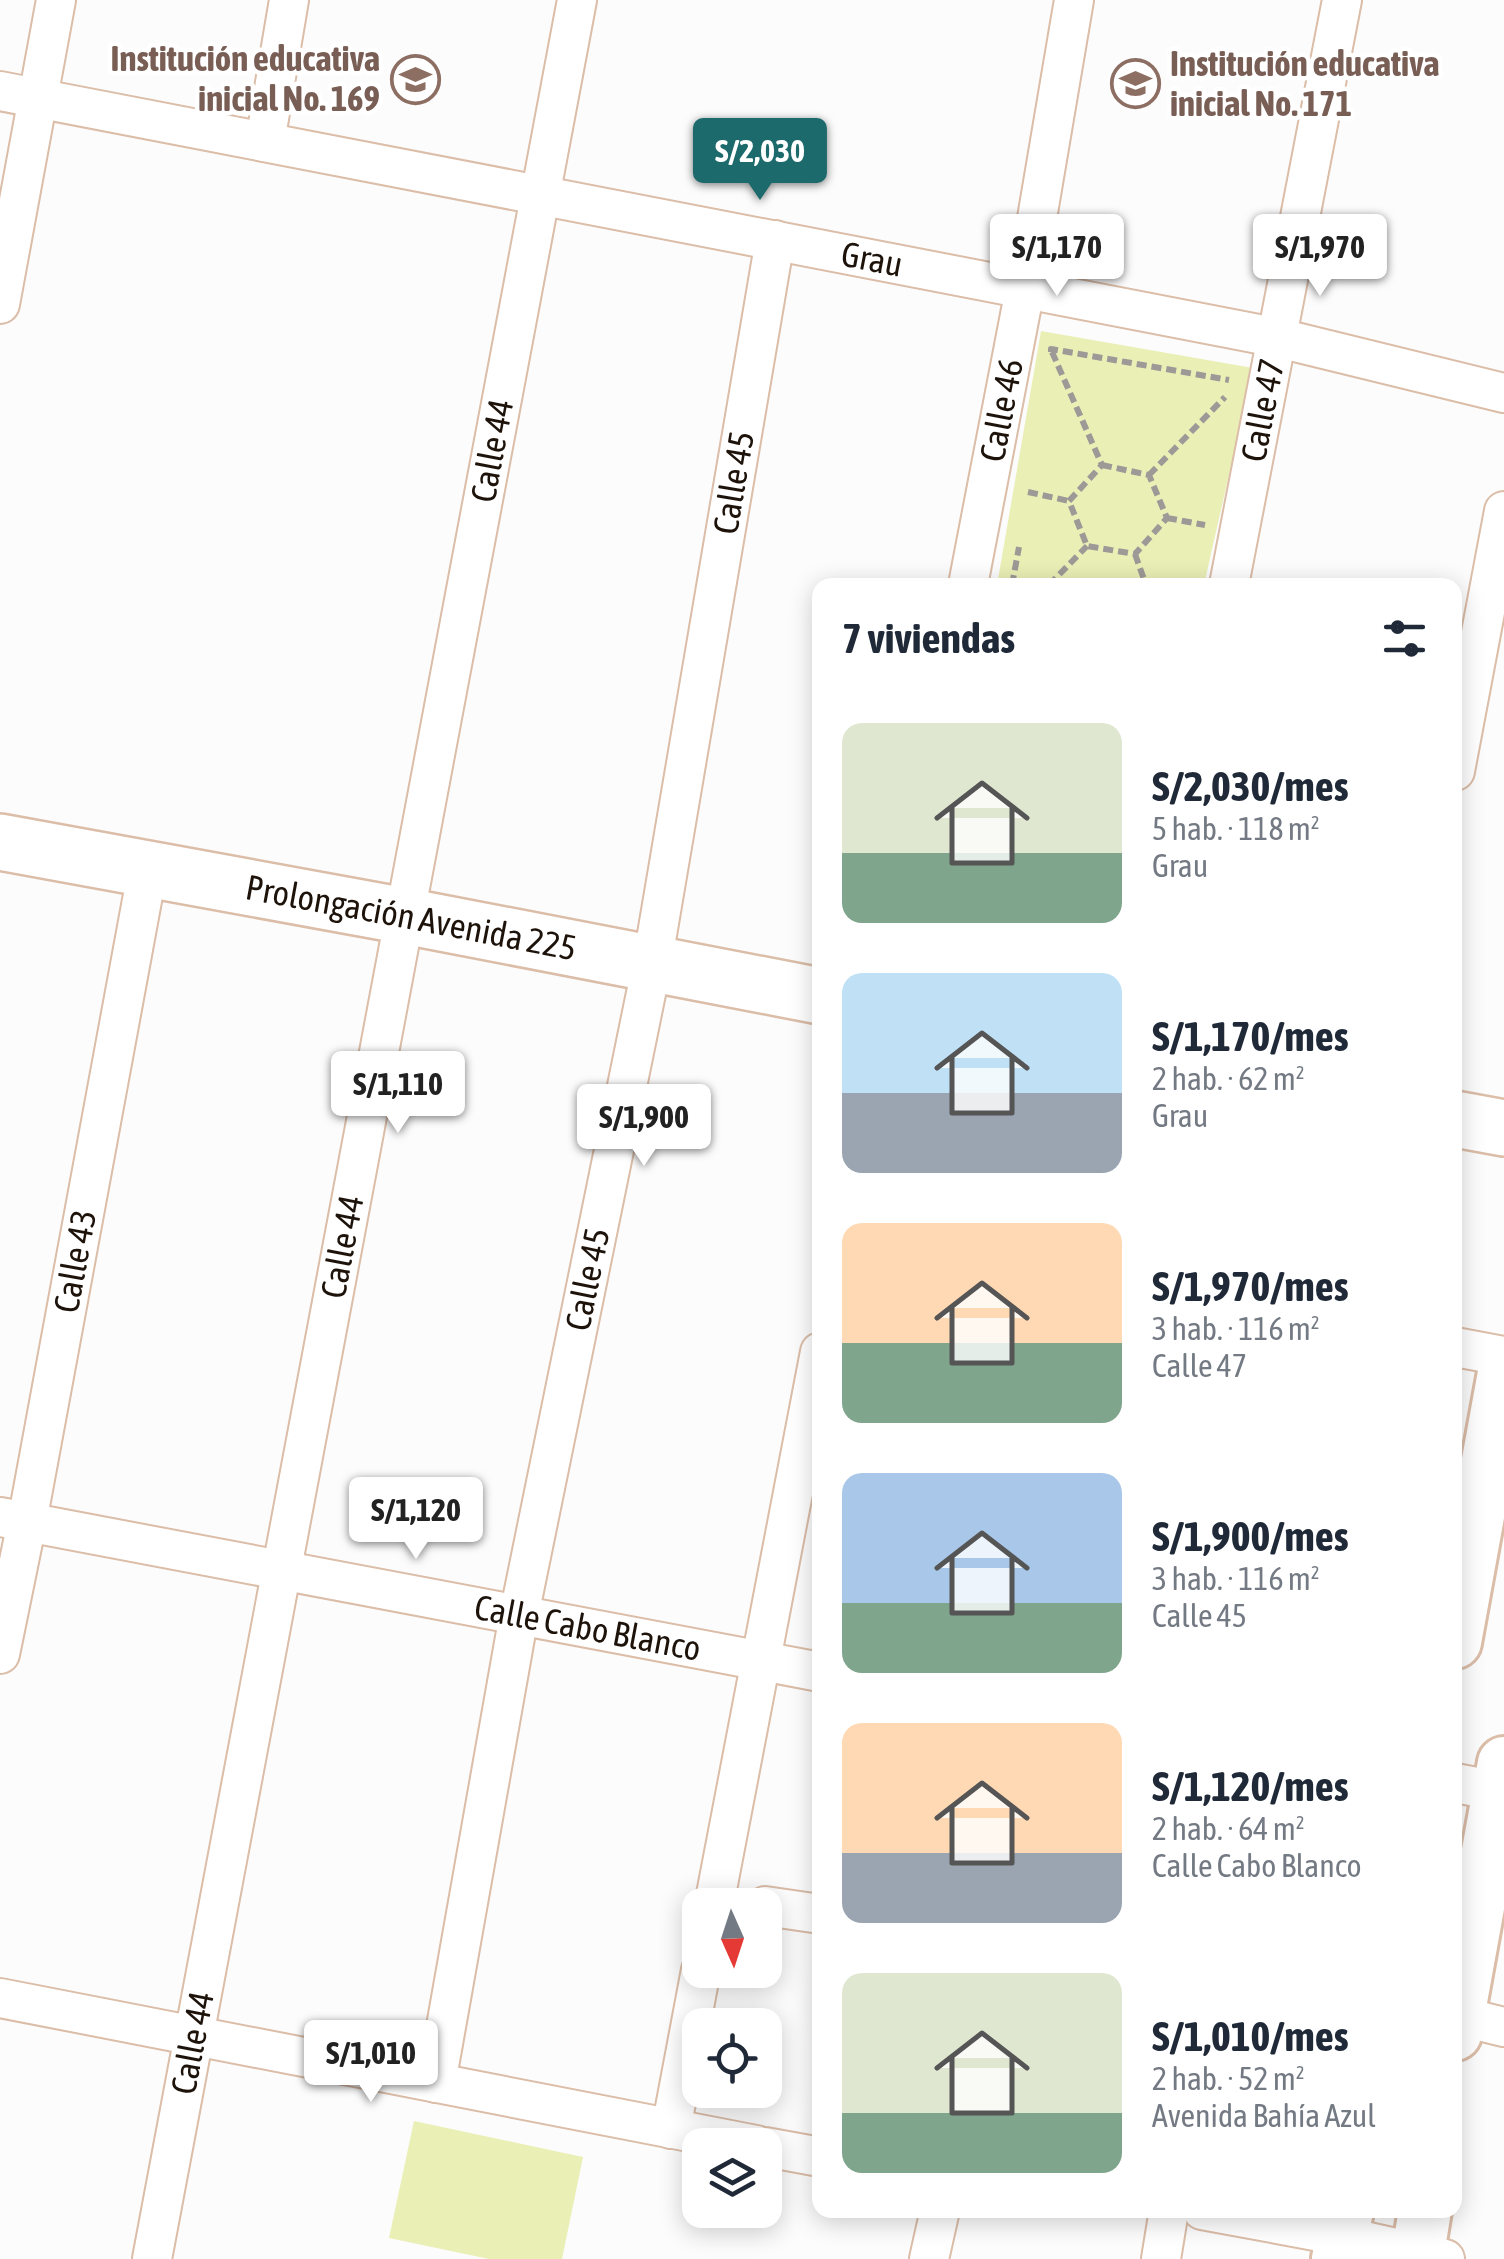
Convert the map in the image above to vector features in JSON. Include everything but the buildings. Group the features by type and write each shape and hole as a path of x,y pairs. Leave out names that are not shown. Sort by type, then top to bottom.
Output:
{"main road":[{"name":"Prolongación Avenida 225","path":"0,842 812,994"},
{"path":"1462,1120 1504,1128"},
{"path":"1462,1618 1476,1569 1504,1373"},
{"path":"1468,2023 1490,1782"}],"street":[{"path":"0,304 56,0"},
{"path":"265,142 289,0"},
{"name":"Calle 44","path":"152,2259 577,0"},
{"name":"Calle 46","path":"969,578 1074,0"},
{"name":"Calle 47","path":"1230,578 1342,0"},
{"name":"Grau","path":"0,92 774,240 1022,304 1504,393"},
{"name":"Calle 45","path":"436,2084 519,1616 652,964 774,240"},
{"path":"1462,735 1504,511"},
{"name":"Calle 43","path":"0,1654 14,1520 148,868"},
{"path":"1462,1349 1504,1356"},
{"path":"718,1888 761,1662 810,1458"},
{"name":"Calle Cabo Blanco","path":"14,1520 812,1671"},
{"path":"782,1908 812,1913"},
{"path":"671,2128 698,1988"},
{"path":"0,1998 682,2130"},
{"path":"782,2150 812,2156"},
{"path":"929,2259 938,2218"},
{"path":"1161,2259 1168,2218"},
{"path":"1247,2218 1426,2245"}],"path":[{"path":"1022,304 1052,350 1102,465"},
{"path":"1048,367 1052,350"},
{"path":"1052,350 1240,382"},
{"path":"1150,474 1276,350"},
{"path":"1102,465 1150,474"},
{"path":"1068,501 1102,465"},
{"path":"1031,474 1028,492 1068,501"},
{"path":"1150,474 1167,518"},
{"path":"1068,501 1088,546"},
{"path":"1167,518 1206,525 1202,540"},
{"path":"1135,554 1167,518"},
{"path":"1013,578 1022,530"},
{"path":"1088,546 1135,554"},
{"path":"1056,578 1088,546"},
{"path":"1135,554 1144,578"}],"green space":[{"path":"1041,331 1253,368 1206,578 998,578"},
{"path":"414,2121 583,2157 562,2259 489,2259 389,2238"}],"place":[{"name":"Institución educativa inicial No. 169","path":"415,79"},
{"name":"Institución educativa inicial No. 171","path":"1135,84"}]}
